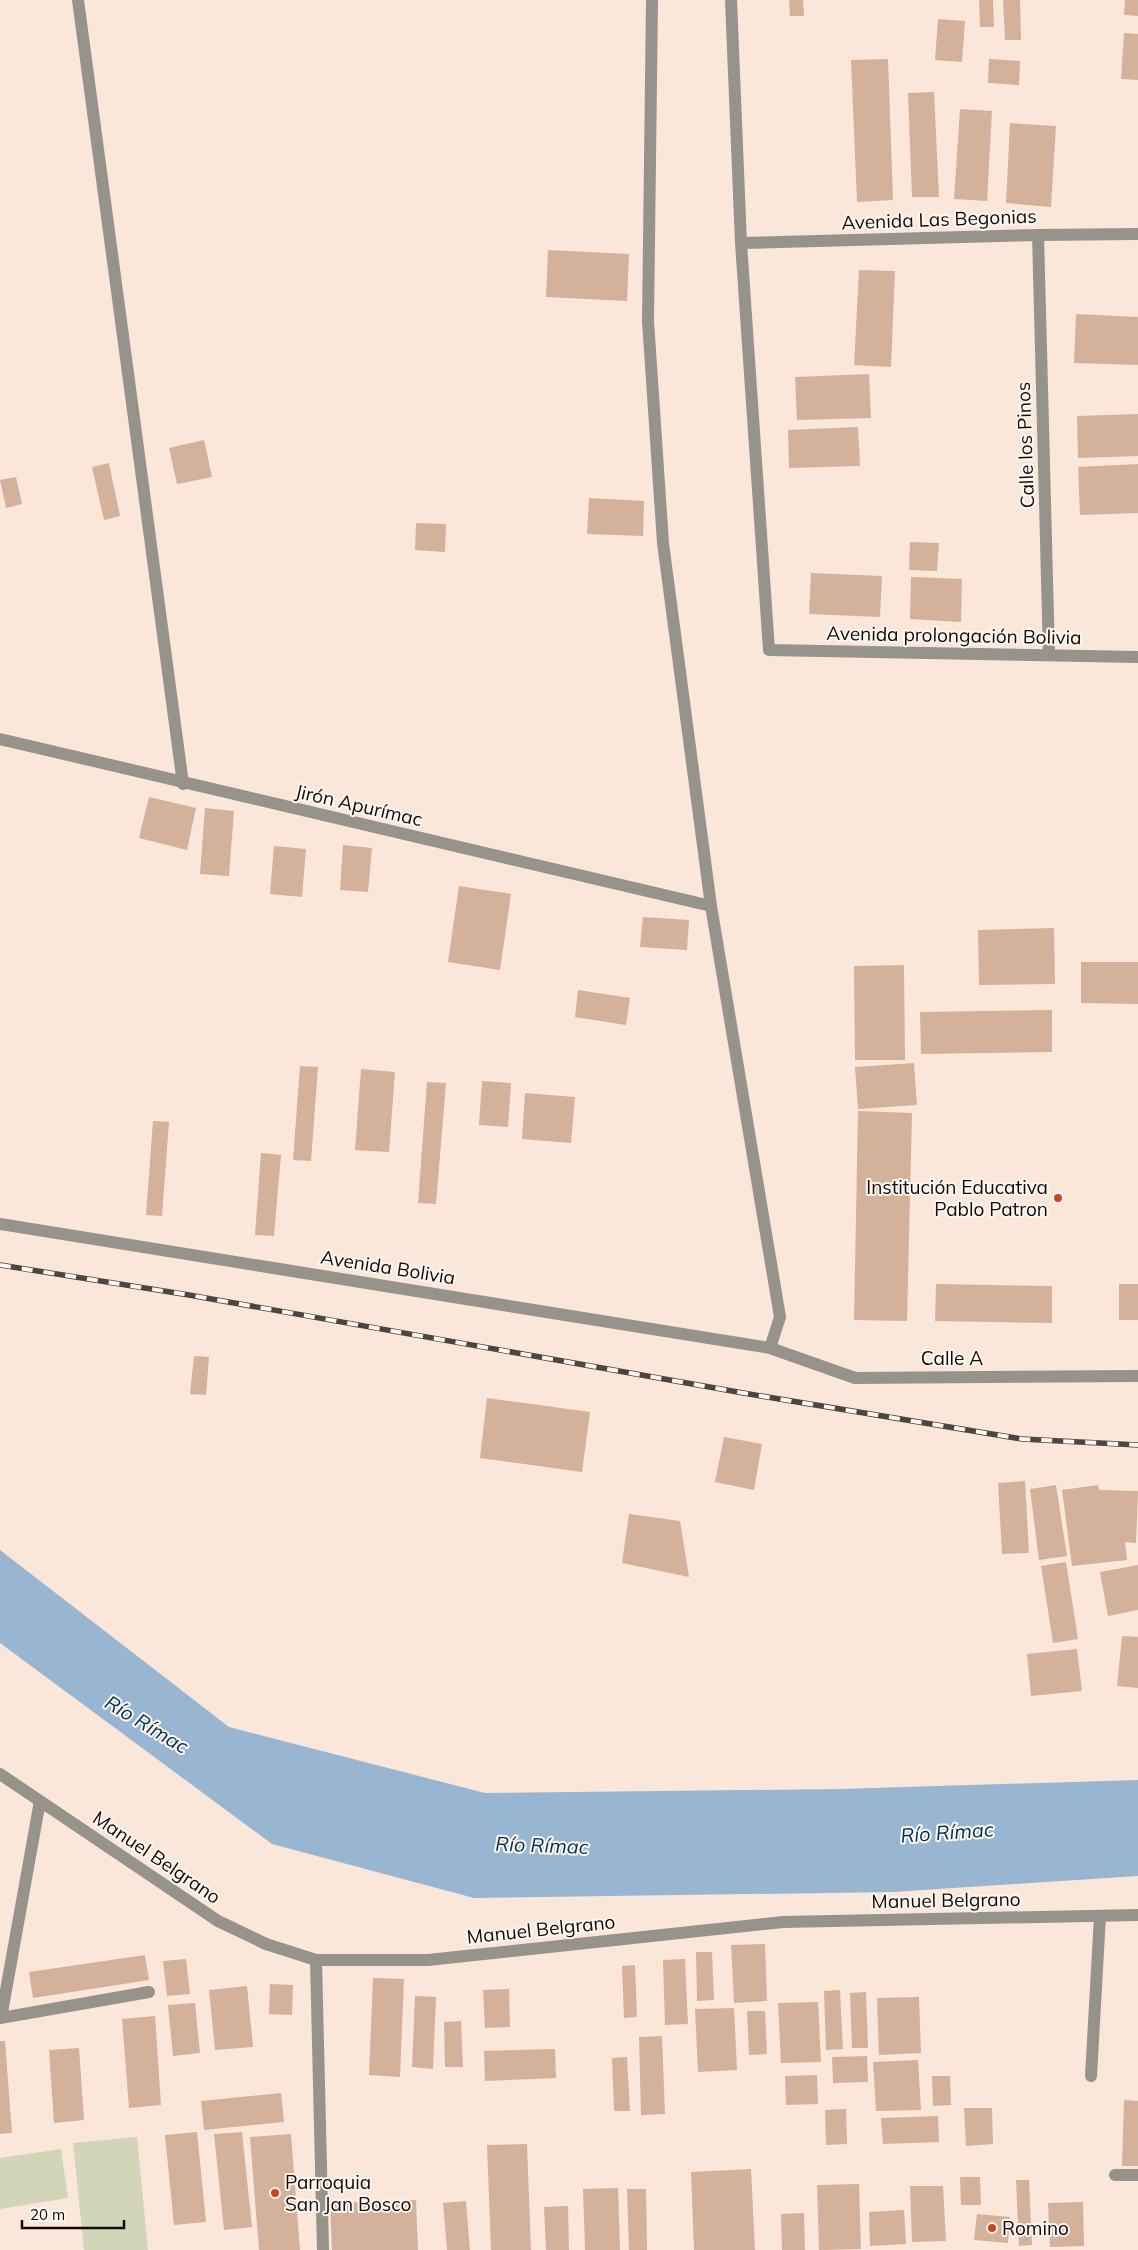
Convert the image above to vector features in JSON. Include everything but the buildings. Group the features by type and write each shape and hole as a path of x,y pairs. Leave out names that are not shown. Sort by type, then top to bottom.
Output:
{"street":[{"path":"78,0 183,784"},
{"path":"652,0 648,321 663,543 711,906 780,1317 770,1348"},
{"path":"731,0 741,243"},
{"name":"Avenida Las Begonias","path":"741,243 1138,234"},
{"name":"Calle los Pinos","path":"1038,235 1049,655"},
{"name":"Avenida prolongación Bolivia","path":"741,243 769,650 1138,657"},
{"name":"Jirón Apurímac","path":"0,739 183,784 711,906"},
{"name":"Avenida Bolivia","path":"0,1224 770,1348"},
{"name":"Calle A","path":"770,1348 855,1378 1138,1376"},
{"name":"Manuel Belgrano","path":"0,1774 218,1921 266,1944 316,1960 428,1960 783,1922 1138,1915"},
{"path":"40,1801 1,2018 149,1992"},
{"path":"1091,2076 1100,1916"},
{"path":"316,1960 323,2250"},
{"path":"1115,2175 1138,2175"}],"green space":[{"path":"137,2137 148,2250 84,2250 73,2143"},
{"path":"61,2149 68,2198 0,2209 0,2158"}],"water":[{"name":"Río Rímac","path":"0,1550 229,1727 485,1793 840,1789 1138,1780 1138,1876 893,1892 474,1898 272,1844 0,1643"}],"railway":[{"path":"0,1265 189,1295 749,1394 1022,1439 1138,1445"}],"place":[{"name":"Institución Educativa Pablo Patron","path":"1058,1198"},
{"name":"Parroquia San Jan Bosco","path":"275,2193"},
{"name":"Romino","path":"992,2228"}]}
